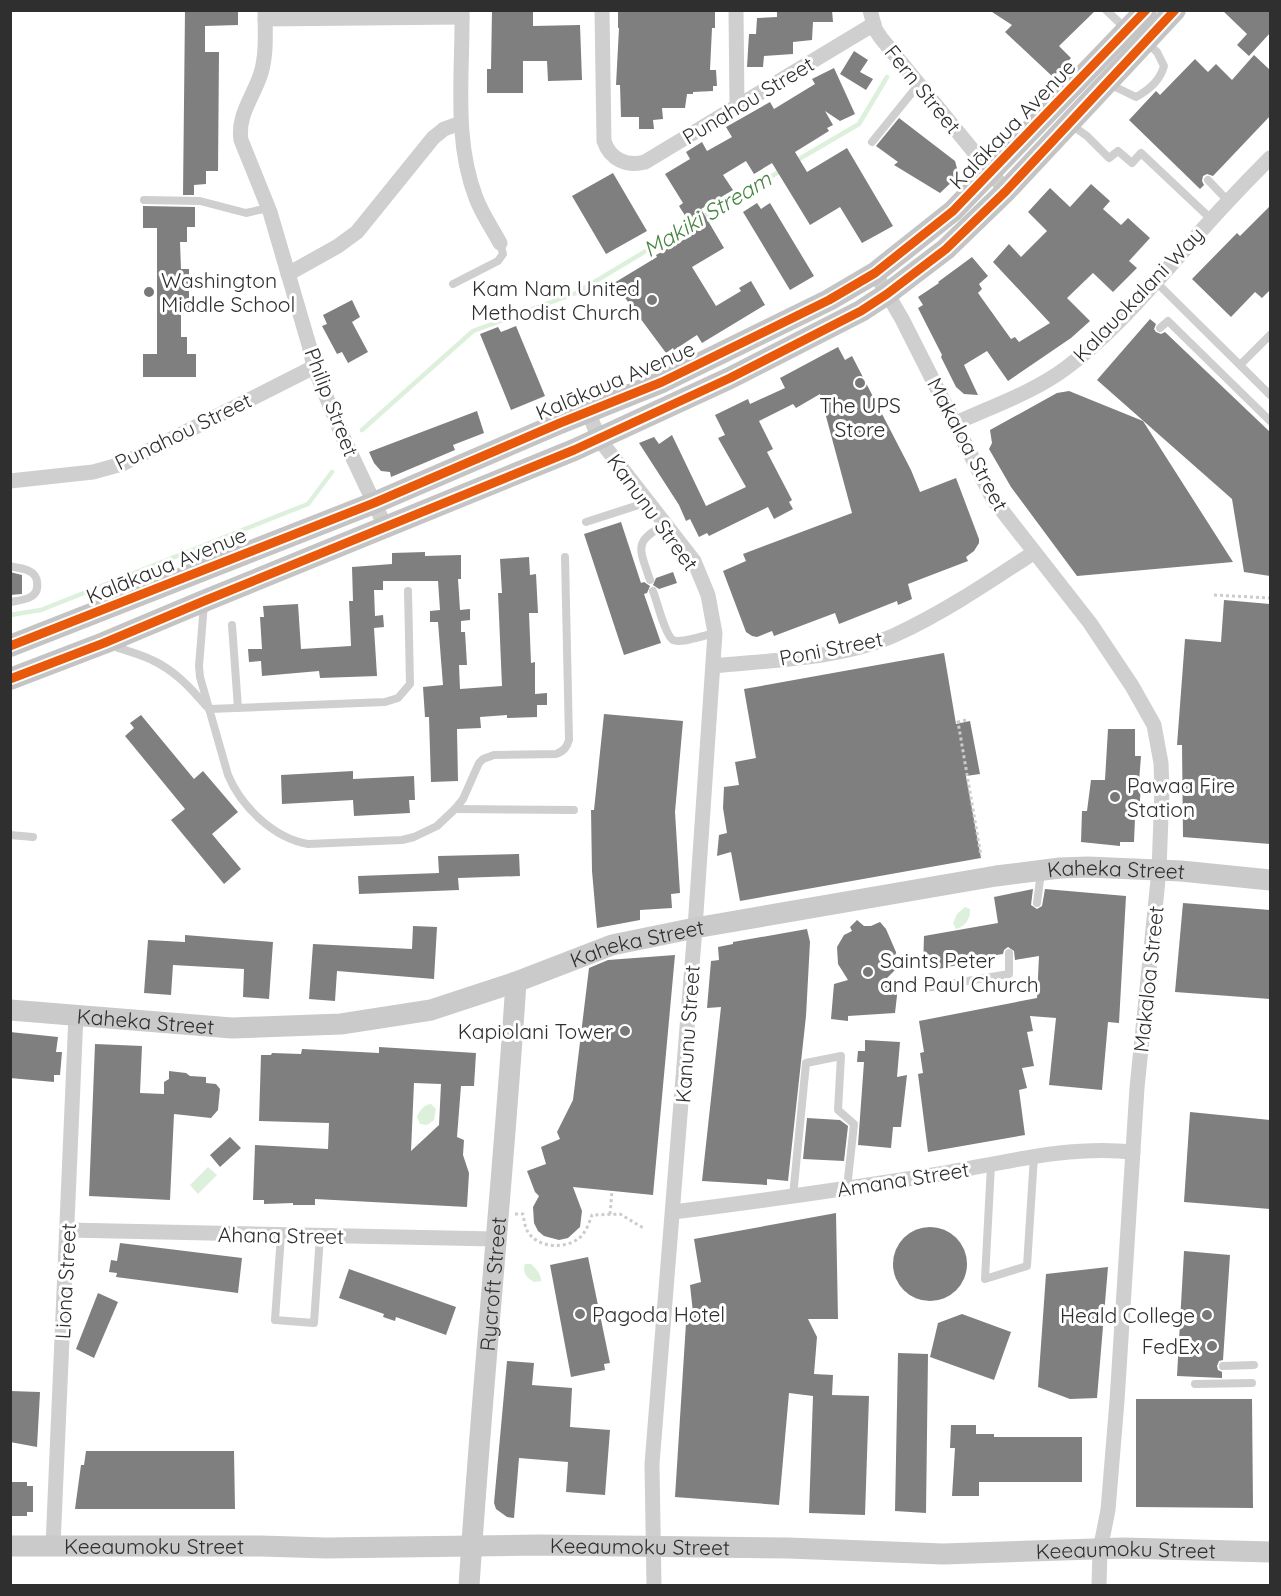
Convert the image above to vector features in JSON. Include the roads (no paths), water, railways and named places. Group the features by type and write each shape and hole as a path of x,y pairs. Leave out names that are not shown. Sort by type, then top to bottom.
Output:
{"main road":[{"name":"Kalākaua Avenue","path":"10,646 374,503 588,411 662,382 820,304 875,273 953,211 1146,10"},
{"name":"Kalākaua Avenue","path":"10,679 104,643 599,439 730,378 861,311 945,249 1006,191 1175,10"}],"street":[{"name":"Punahou Street","path":"602,10 603,134 606,147 619,160 632,164 645,162 737,106 872,17"},
{"path":"736,10 737,106"},
{"path":"265,15 462,14 461,123 472,190 482,213 501,243"},
{"name":"Philip Street","path":"265,15 264,61 259,80 242,117 241,140 268,207 314,367 342,435 385,526"},
{"name":"Fern Street","path":"872,17 881,38 1006,191"},
{"path":"288,274 338,246 357,232 433,138 444,129 461,123"},
{"name":"Kalauokalani Way","path":"956,423 1031,389 1065,369 1089,349 1156,282 1211,219 1270,158"},
{"name":"Makaloa Street","path":"875,273 956,423 993,499 1090,623 1132,686 1154,725 1162,772 1159,870 1143,1025 1116,1412 1108,1510 1100,1550 1099,1586"},
{"name":"Punahou Street","path":"10,481 93,472 122,464 314,367"},
{"name":"Kanunu Street","path":"588,411 599,439 694,561 708,595 715,633 695,928 652,1464 654,1586"},
{"name":"Poni Street","path":"714,666 809,657 857,647 894,636 1034,553"},
{"name":"Kaheka Street","path":"10,1010 232,1028 330,1025 431,1010 516,982 612,945 695,928 1041,870 1088,867 1159,870 1270,880"},
{"name":"Rycroft Street","path":"469,1586 477,1453 506,1137 516,982"},
{"name":"Liona Street","path":"52,1546 76,1015"},
{"name":"Amana Street","path":"673,1212 793,1197 1034,1156 1087,1150 1133,1152"},
{"name":"Ahana Street","path":"67,1230 495,1239"},
{"name":"Keeaumoku Street","path":"10,1546 327,1548 539,1545 789,1548 943,1554 1124,1548 1270,1552"}],"lane":[{"path":"1106,10 1127,30"},
{"path":"1108,83 1136,97 1149,91 1161,75 1164,66 1157,52 1146,43"},
{"path":"872,142 919,84"},
{"path":"1069,123 1087,136 1109,158 1118,151 1132,162 1141,153 1211,219"},
{"path":"1208,180 1228,201"},
{"path":"144,200 200,201 246,213 268,207"},
{"path":"453,284 498,261 502,254 501,243"},
{"path":"1156,282 1270,395"},
{"path":"1160,328 1168,321 1270,421"},
{"path":"1240,365 1270,335"},
{"path":"586,522 648,502"},
{"path":"650,580 641,552 642,542 650,533 666,524"},
{"path":"204,600 199,666 202,688 234,789 264,824 290,840 308,844 402,840 426,832 446,818 470,787 479,764 488,756 556,754 564,750 567,745 569,740 565,557"},
{"path":"10,566 30,571 37,579 38,586 35,594 29,598 10,602"},
{"path":"104,643 152,659 189,687 209,709 385,702 398,698 410,684 408,591"},
{"path":"653,591 668,633 673,640 681,641 715,633"},
{"path":"232,625 237,708"},
{"path":"455,809 574,810"},
{"path":"10,835 33,837"},
{"path":"1036,903 1041,870"},
{"path":"926,988 1009,974 1009,953"},
{"path":"793,1197 806,1063 842,1056 838,1110 854,1124 847,1188"},
{"path":"991,1165 985,1279 1027,1266 1034,1156"},
{"path":"281,1235 275,1320 314,1323 320,1236"},
{"path":"1223,1366 1254,1365"},
{"path":"1195,1384 1252,1383"}],"waterway":[{"name":"Makiki Stream","path":"794,162 859,124 887,77"},
{"name":"Makiki Stream","path":"701,218 782,170"},
{"name":"Makiki Stream","path":"362,430 473,331 576,293 694,222"},
{"name":"Makiki Stream","path":"10,615 41,610 308,504 332,472"}],"place":[{"name":"Washington Middle School","path":"149,292"},
{"name":"Kam Nam United Methodist Church","path":"652,300"},
{"name":"The UPS Store","path":"860,383"},
{"name":"Pawaa Fire Station","path":"1115,797"},
{"name":"Saints Peter and Paul Church","path":"868,972"},
{"name":"Kapiolani Tower","path":"625,1031"},
{"name":"Pagoda Hotel","path":"580,1314"},
{"name":"Heald College","path":"1207,1315"},
{"name":"FedEx","path":"1212,1346"}]}
